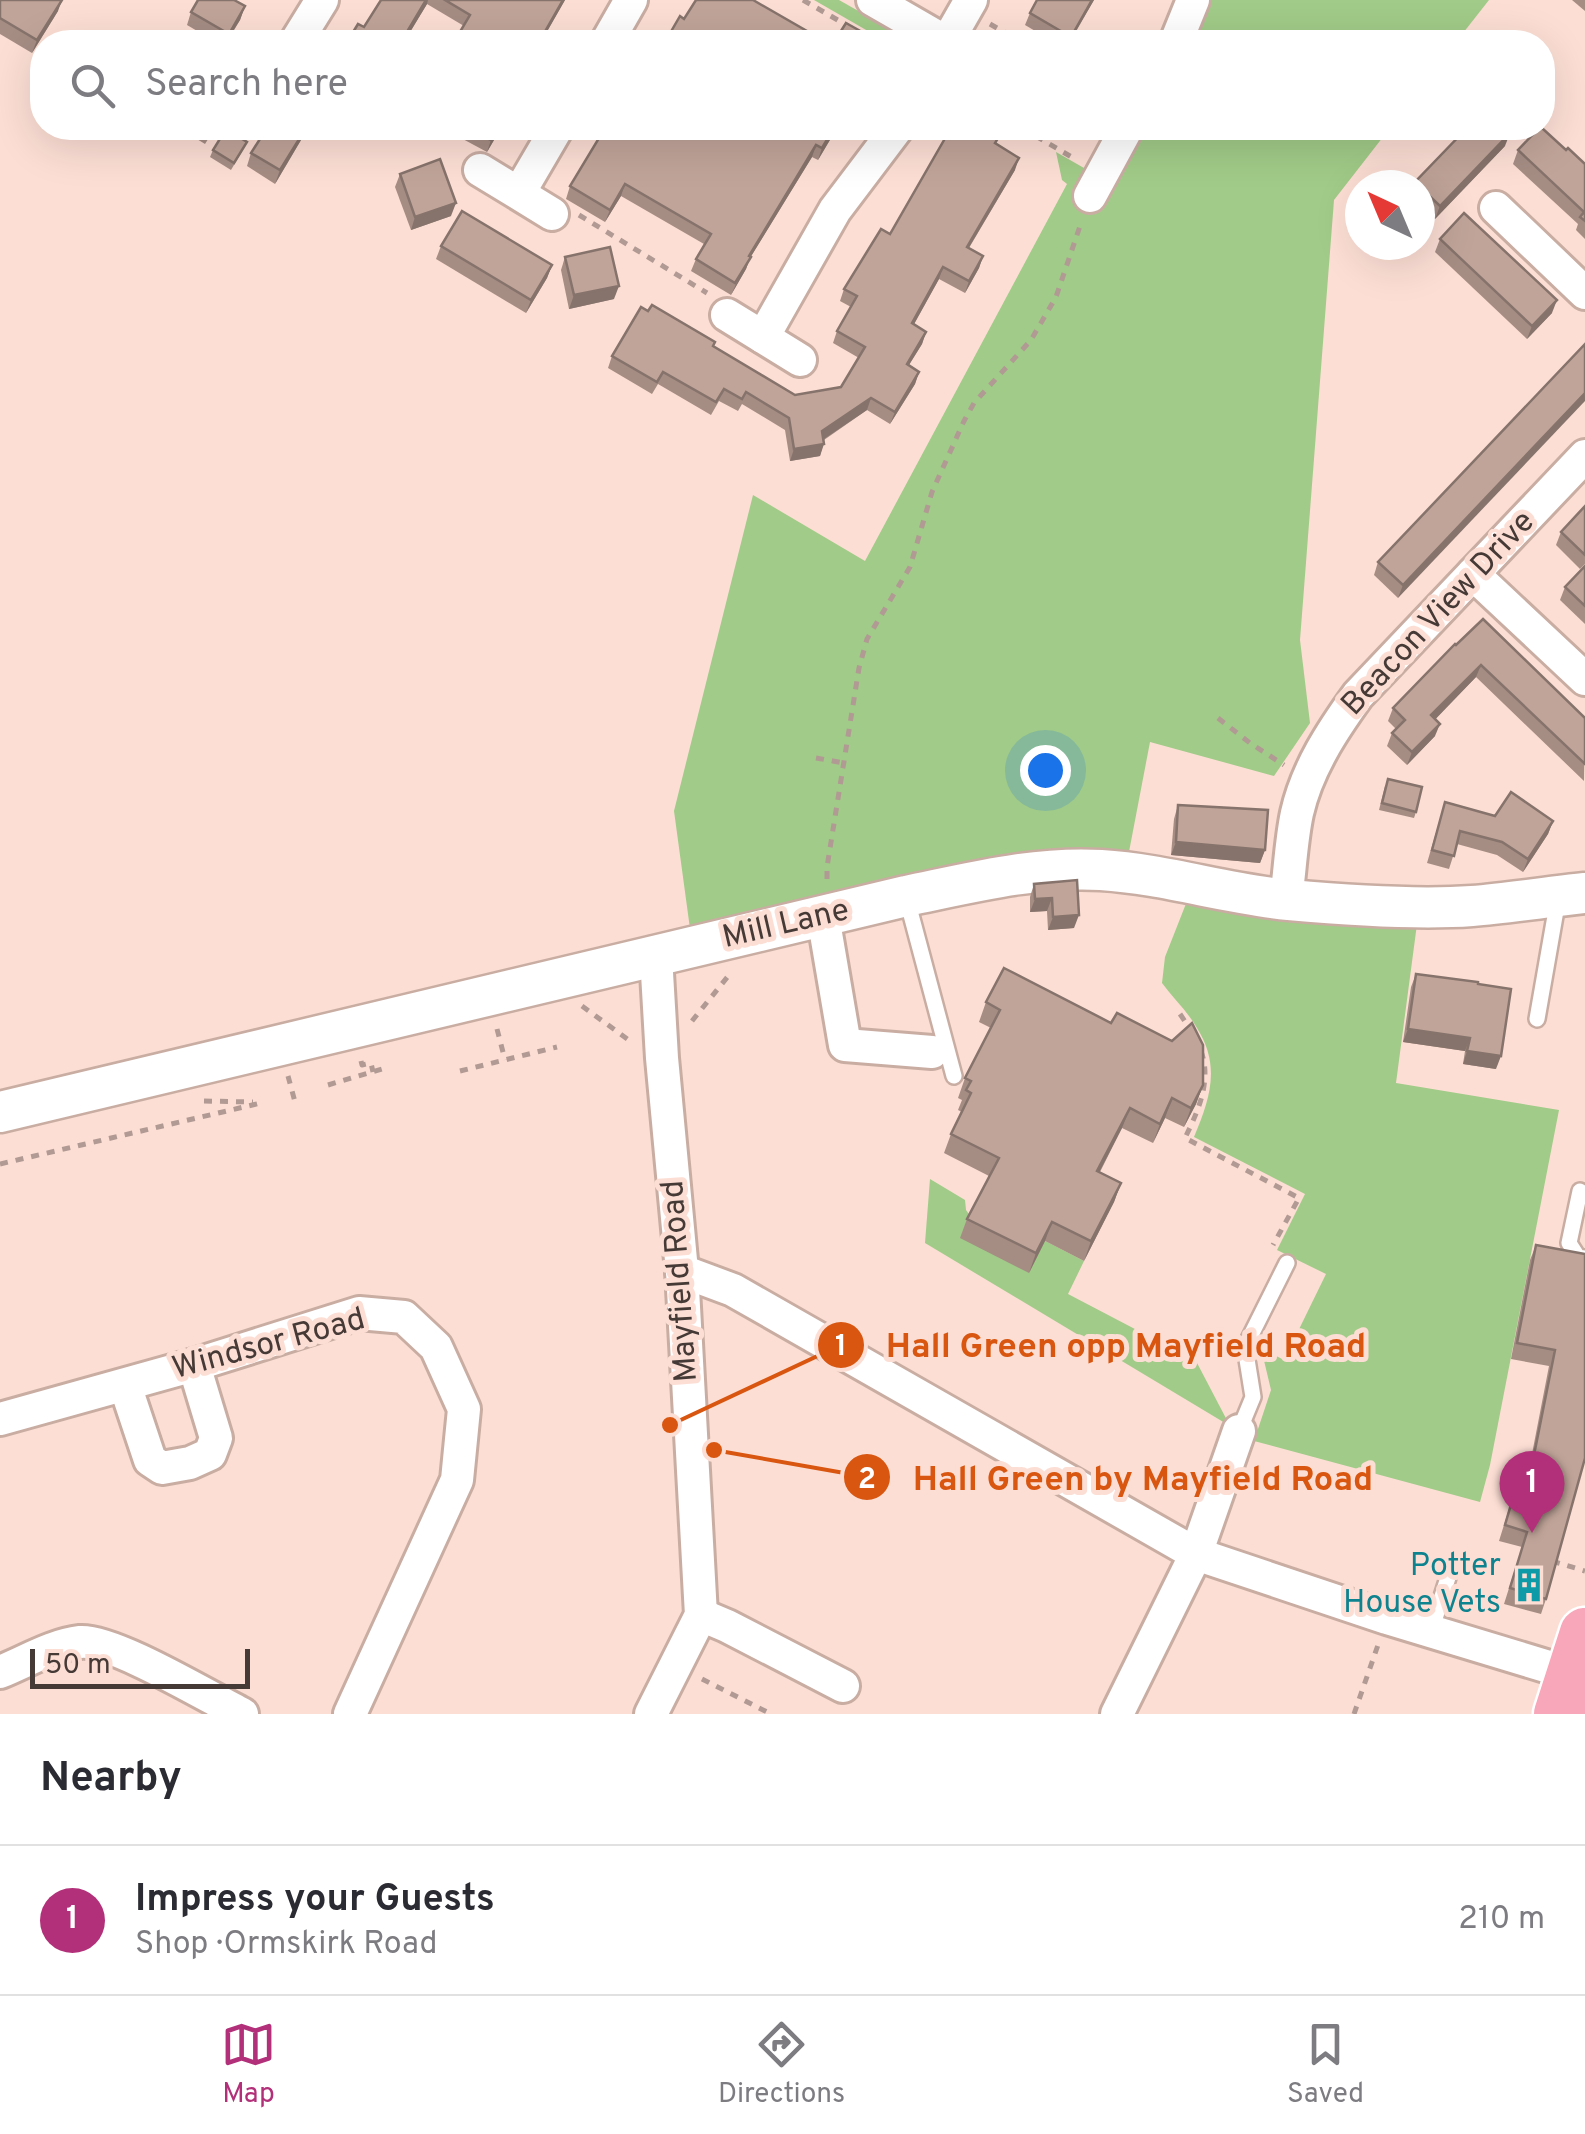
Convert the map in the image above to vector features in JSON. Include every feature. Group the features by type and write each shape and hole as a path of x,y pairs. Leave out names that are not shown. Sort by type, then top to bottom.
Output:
{"street":[{"path":"303,30 322,0"},
{"path":"613,30 631,0"},
{"path":"872,0 925,30"},
{"path":"953,30 970,0"},
{"path":"1181,30 1194,0"},
{"path":"519,193 550,140"},
{"path":"764,337 834,210 889,140"},
{"path":"1096,185 1120,140"},
{"path":"480,170 552,214"},
{"path":"1496,208 1585,294"},
{"path":"727,315 800,360"},
{"name":"Beacon View Drive","path":"1286,900 1297,813 1309,776 1330,733 1358,695 1585,456"},
{"path":"1473,574 1585,680"},
{"name":"Mill Lane","path":"0,1112 906,896 1016,874 1130,872 1286,900 1395,906 1468,906 1572,894"},
{"path":"823,916 831,1044 943,1064"},
{"name":"Mayfield Road","path":"651,1714 701,1615 682,1271 656,956"},
{"path":"682,1271 733,1290 1196,1554 1572,1674"},
{"name":"Windsor Road","path":"0,1420 360,1313 404,1317 436,1346 464,1410 457,1480 350,1714"},
{"path":"126,1385 150,1460 162,1468 190,1464 210,1454 216,1438 194,1365"},
{"path":"1117,1714 1196,1554 1239,1431"},
{"path":"701,1615 843,1686"},
{"path":"0,1672 55,1648 81,1642 107,1645 242,1714"}],"lane":[{"path":"1538,1019 1572,894"},
{"path":"906,896 943,1064"},
{"path":"1580,1190 1569,1243 1578,1256 1585,1258"},
{"path":"1239,1431 1253,1397 1245,1346 1287,1263"},
{"path":"1431,1631 1452,1565"}],"path":[{"path":"803,0 855,30"},
{"path":"823,916 827,867 867,639 910,567 932,492 974,403 1032,340 1056,298 1096,185 1038,140"},
{"path":"552,214 563,205 724,304 727,315"},
{"path":"1218,718 1280,763 1309,776"},
{"path":"816,758 844,763"},
{"path":"572,999 662,1061 766,930"},
{"path":"1180,1014 1197,1040 1204,1060 1201,1106 1184,1138 1298,1198 1269,1254"},
{"path":"460,1071 557,1047"},
{"path":"328,1085 382,1069"},
{"path":"0,1164 261,1103"},
{"path":"1536,1557 1585,1571"},
{"path":"1354,1714 1387,1618"},
{"path":"676,1667 770,1714"}],"green space":[{"path":"814,0 839,0 892,30 866,30"},
{"path":"1207,0 1489,0 1465,30 1195,30"},
{"path":"1138,140 1381,140 1357,170 1345,170 1345,186 1334,200 1300,640 1310,723 1274,776 1150,742 1128,857 978,860 691,936 674,811 753,495 865,561 1067,184 1062,180 1056,152 1084,168 1079,190 1102,202"},
{"path":"1189,896 1417,924 1396,1083 1559,1110 1480,1502 1254,1441 1271,1390 1261,1348 1284,1360 1326,1274 1277,1250 1305,1194 1194,1137 1208,1096 1209,1056 1193,1022 1162,983 1165,957"},
{"path":"930,1179 965,1200 971,1217 1045,1241 1084,1261 1068,1294 1196,1361 1230,1426 925,1243"}],"building":[{"path":"0,0 62,0 43,30 30,30 30,36 0,18"},
{"path":"198,0 234,0 245,6 231,30 222,30 191,12"},
{"path":"381,0 426,0 408,30 354,30 358,24 364,27"},
{"path":"445,0 563,0 546,30 461,30 470,15"},
{"path":"696,0 753,0 805,30 672,30 680,16 684,19"},
{"path":"1037,0 1092,0 1075,30 1059,30 1030,13"},
{"path":"219,140 247,142 234,163 213,150"},
{"path":"259,140 299,140 280,170 251,153"},
{"path":"598,140 827,140 822,148 816,145 735,283 696,259 711,234 625,184 610,210 570,186"},
{"path":"944,140 997,140 995,143 1019,158 967,247 983,256 969,281 943,267 912,323 926,332 907,364 919,372 895,412 871,398 822,431 824,444 794,449 789,418 746,392 742,399 724,389 716,402 663,372 657,382 612,356 641,307 648,311 652,305 795,395 841,387 865,347 837,331 857,296 844,289 881,229 890,234"},
{"path":"1455,140 1503,140 1440,206 1435,201 1435,170 1427,170"},
{"path":"1528,140 1555,140 1585,164 1585,221 1580,217 1584,212 1518,150"},
{"path":"440,159 456,203 415,217 400,174"},
{"path":"462,211 552,265 531,300 441,246"},
{"path":"1464,213 1557,300 1532,326 1440,239"},
{"path":"610,247 619,286 574,295 565,257"},
{"path":"1585,344 1585,393 1403,585 1378,562"},
{"path":"1585,506 1585,555 1561,532"},
{"path":"1585,566 1585,606 1565,587"},
{"path":"1483,619 1585,718 1585,764 1481,665 1431,715 1440,724 1412,752 1392,733 1405,720 1393,708"},
{"path":"1388,779 1422,787 1416,812 1382,803"},
{"path":"1511,792 1553,821 1528,859 1502,842 1460,831 1454,856 1432,850 1445,802 1495,816"},
{"path":"1178,805 1268,810 1265,850 1176,842"},
{"path":"1077,880 1079,915 1053,917 1052,898 1035,899 1034,884"},
{"path":"1004,968 1111,1023 1117,1013 1172,1041 1192,1023 1203,1045 1203,1085 1191,1108 1172,1098 1160,1124 1130,1108 1097,1171 1121,1183 1091,1241 1052,1222 1036,1253 967,1219 999,1158 951,1134 971,1093 966,1090 971,1081 965,1078 1000,1010 986,1002"},
{"path":"1416,974 1511,989 1501,1056 1467,1051 1470,1038 1408,1029"},
{"path":"1536,1245 1585,1254 1585,1458 1546,1599 1510,1588 1527,1532 1505,1525 1525,1457 1533,1460 1555,1350 1517,1343"}],"place":[{"name":"Hall Green opp Mayfield Road","path":"670,1425"},
{"name":"Hall Green by Mayfield Road","path":"714,1450"},
{"name":"Impress your Guests","path":"1532,1533"},
{"name":"Potter House Vets","path":"1529,1585"}]}
